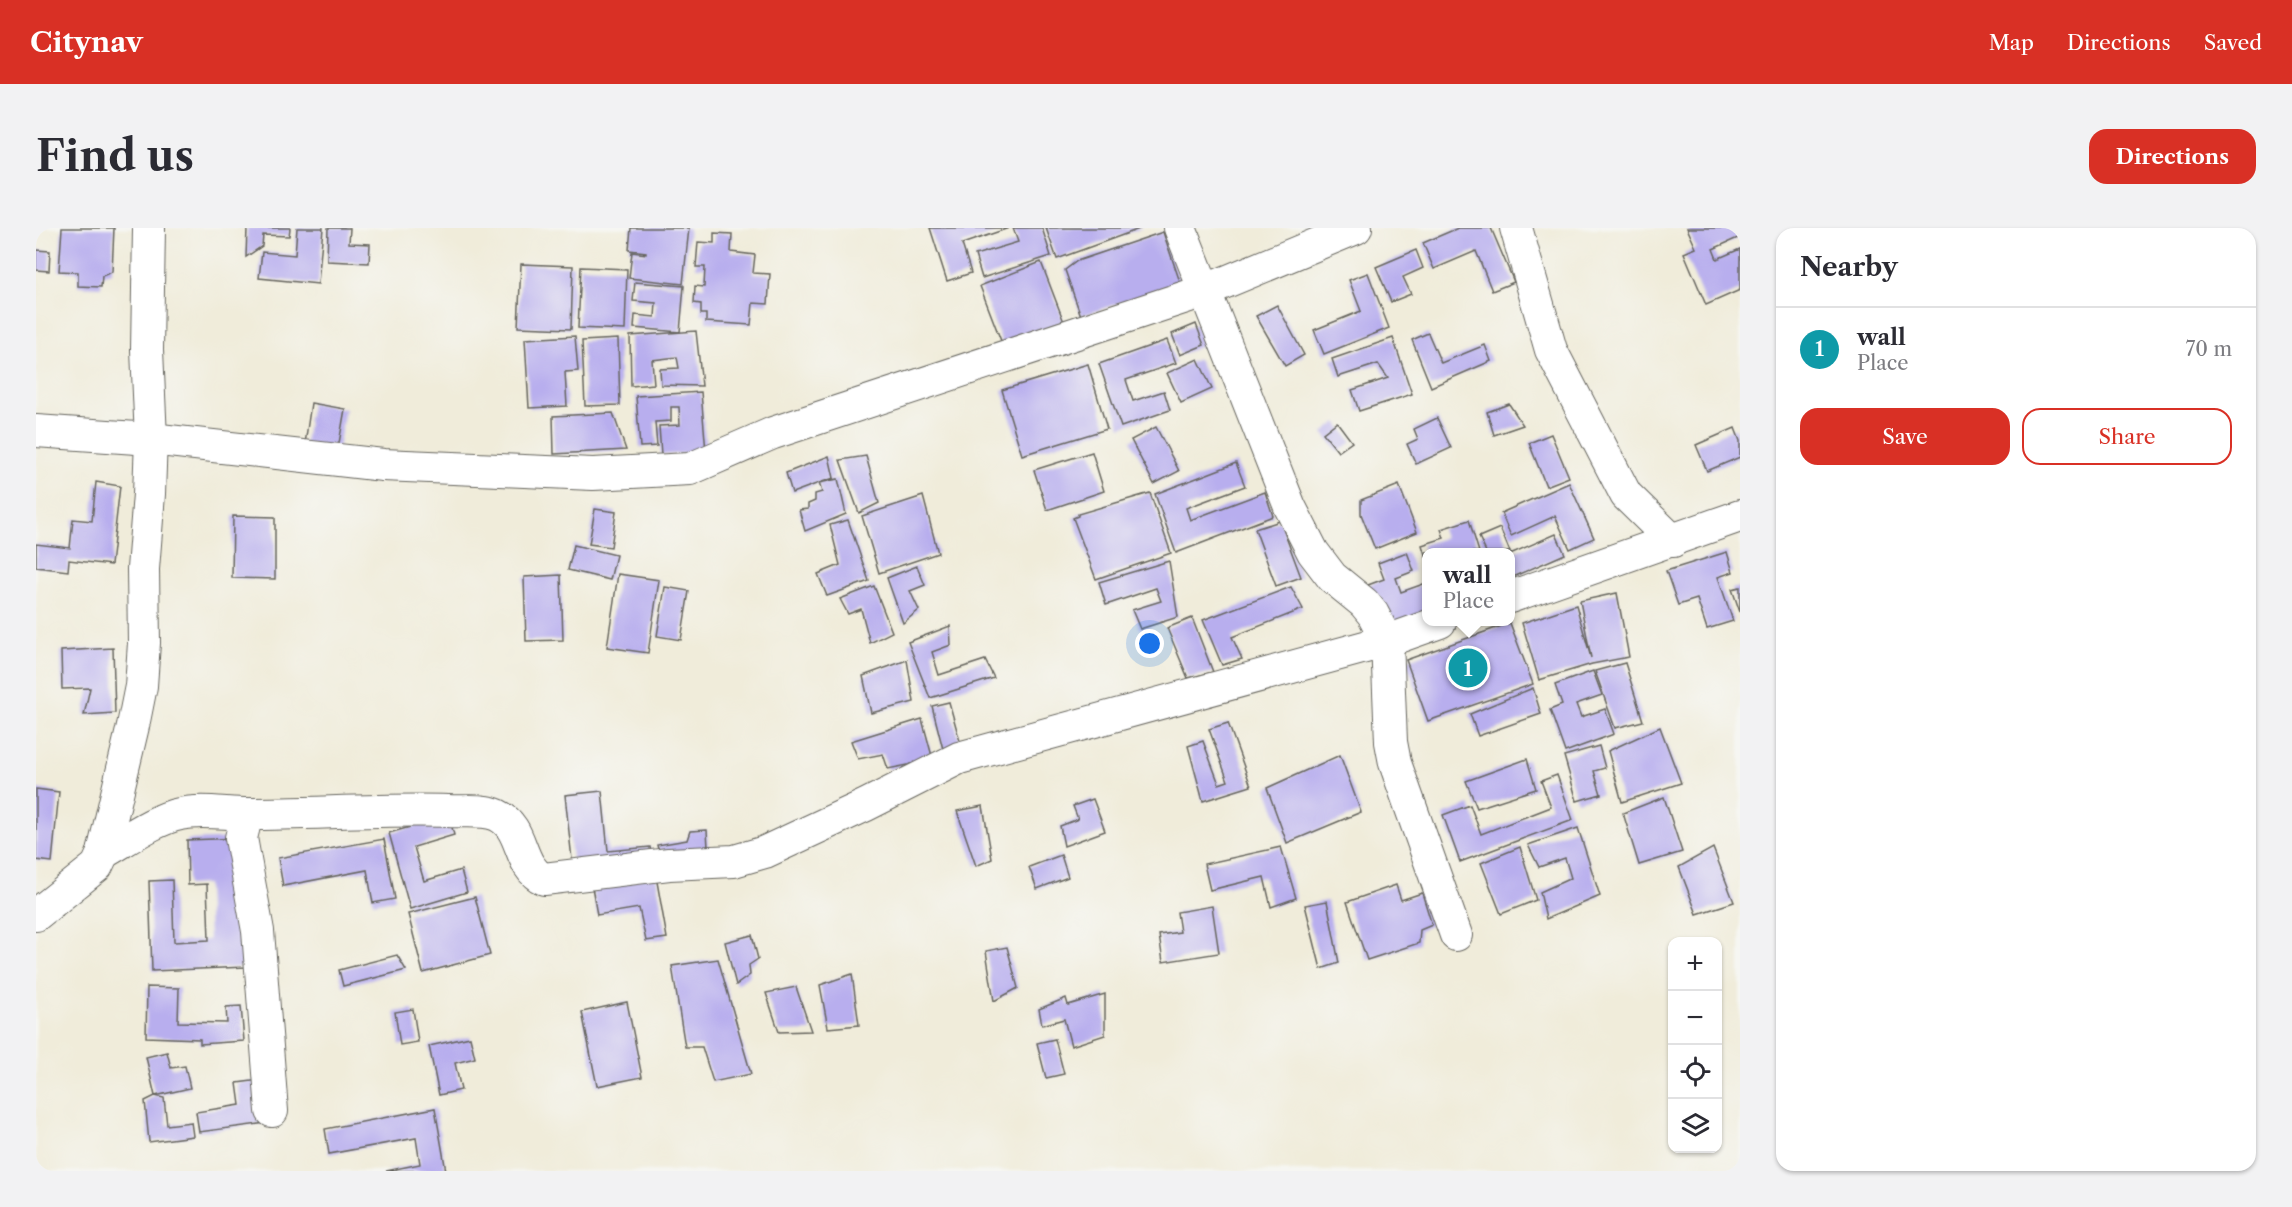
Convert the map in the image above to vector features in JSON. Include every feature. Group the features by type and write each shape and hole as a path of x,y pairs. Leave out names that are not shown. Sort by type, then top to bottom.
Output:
{"street":[{"path":"40,907 97,866 103,854 141,686 144,643 143,569 151,439 147,350 149,228"},
{"path":"1180,228 1290,507 1313,552 1332,577 1364,603 1373,614 1387,641 1391,742 1395,763 1456,935"},
{"path":"36,431 151,439 383,465 592,474 690,469 773,433 1204,291 1356,228"},
{"path":"1516,228 1541,321 1556,360 1626,495 1673,541"},
{"path":"1515,595 1740,516"},
{"path":"103,854 177,814 189,812 247,814 381,811 475,812 497,815 507,822 517,834 530,869 544,879 669,864 734,861 765,852 800,837 959,758 1387,641 1427,626"},
{"path":"247,814 241,838 258,931 273,1111"}],"building":[{"path":"62,228 114,228 112,272 102,276 101,287 78,286 78,272 59,271"},
{"path":"247,228 290,228 289,236 263,235 262,246 246,257"},
{"path":"297,228 323,228 318,284 259,278 262,252 295,255"},
{"path":"328,228 350,228 349,243 370,244 369,263 327,261"},
{"path":"631,228 689,228 683,284 629,278 632,252 646,254 646,252 629,250"},
{"path":"930,228 1009,228 962,244 971,273 947,281"},
{"path":"1013,228 1042,228 1051,256 982,278 975,255 1018,242"},
{"path":"1046,228 1142,228 1057,259"},
{"path":"1458,228 1491,228 1514,282 1492,291 1476,251 1434,269 1423,243"},
{"path":"1687,228 1740,228 1740,237 1713,249 1717,259 1740,249 1740,290 1706,305 1684,253 1696,248"},
{"path":"1163,232 1180,282 1081,316 1065,270 1077,261"},
{"path":"714,233 732,234 731,252 755,255 753,273 770,274 768,304 753,303 751,325 706,322 706,314 701,314 701,304 694,303 695,286 704,287 705,267 696,267 698,242 714,243"},
{"path":"36,250 50,251 49,271 36,270"},
{"path":"1416,250 1423,268 1403,277 1411,294 1391,302 1376,267"},
{"path":"1041,262 1064,322 1003,346 980,286"},
{"path":"521,264 573,266 571,329 518,327"},
{"path":"581,267 627,269 625,330 578,328"},
{"path":"1368,273 1389,328 1324,354 1314,330 1361,311 1349,280"},
{"path":"635,282 684,286 680,332 634,328 635,315 655,317 656,303 633,301"},
{"path":"1277,305 1304,355 1285,366 1256,316"},
{"path":"1196,324 1204,345 1180,355 1172,334"},
{"path":"696,331 702,386 661,385 660,369 679,368 677,357 652,360 654,384 631,386 630,336"},
{"path":"1428,333 1441,363 1485,345 1491,361 1431,387 1412,340"},
{"path":"575,336 578,371 565,372 567,406 529,408 525,339"},
{"path":"1393,338 1412,394 1359,411 1352,390 1388,378 1378,364 1338,377 1332,359"},
{"path":"618,339 620,405 585,406 582,341"},
{"path":"1167,340 1176,363 1126,380 1133,401 1164,391 1170,410 1121,427 1099,364"},
{"path":"1198,359 1212,389 1181,403 1167,373"},
{"path":"1088,364 1107,429 1022,455 1002,390"},
{"path":"701,392 706,452 661,455 659,426 680,425 679,407 671,407 671,421 655,422 657,446 640,447 636,396"},
{"path":"311,403 345,409 338,449 305,444"},
{"path":"1509,404 1523,425 1494,435 1487,412"},
{"path":"613,413 626,450 554,454 553,416"},
{"path":"1437,418 1451,448 1416,464 1407,444 1418,439 1414,429"},
{"path":"1337,422 1352,442 1338,452 1323,433"},
{"path":"1156,427 1179,471 1154,484 1131,440"},
{"path":"1735,428 1740,441 1740,457 1707,471 1696,445"},
{"path":"1551,434 1569,477 1546,486 1529,443"},
{"path":"1092,452 1104,491 1047,510 1034,470"},
{"path":"829,456 834,478 792,493 786,473"},
{"path":"866,456 879,503 859,513 840,460"},
{"path":"1236,463 1245,486 1186,508 1190,520 1265,492 1273,516 1176,553 1155,494"},
{"path":"838,479 846,514 805,531 799,510 808,509 808,504 815,501 815,494 822,492 819,483"},
{"path":"96,482 120,486 111,565 69,560 68,571 36,567 36,544 70,548 73,519 92,521"},
{"path":"1569,483 1594,538 1570,549 1555,516 1511,536 1501,513"},
{"path":"1399,485 1417,532 1375,549 1361,514 1361,500"},
{"path":"1150,493 1171,553 1096,579 1073,518 1078,514"},
{"path":"923,496 938,553 879,573 862,516"},
{"path":"595,509 616,512 611,547 589,544"},
{"path":"233,516 275,517 275,579 232,578"},
{"path":"848,520 869,581 827,596 818,574 840,565 830,525"},
{"path":"1469,520 1478,548 1423,548 1422,545 1444,538 1441,529"},
{"path":"1280,521 1301,577 1276,586 1255,529"},
{"path":"1500,528 1508,548 1484,548 1479,537"},
{"path":"1556,534 1565,554 1515,576 1515,552"},
{"path":"574,545 616,555 610,580 568,570"},
{"path":"1407,552 1414,571 1396,578 1401,592 1422,584 1422,617 1385,631 1368,585 1384,579 1378,563"},
{"path":"1727,552 1733,572 1718,577 1733,621 1707,629 1697,599 1678,605 1666,571"},
{"path":"1169,561 1178,617 1140,629 1132,610 1161,601 1156,588 1106,605 1099,582"},
{"path":"917,566 925,585 910,591 919,610 903,623 887,578"},
{"path":"618,574 659,580 648,653 607,647"},
{"path":"561,575 563,640 526,641 524,577"},
{"path":"874,586 892,632 870,643 861,609 848,614 840,599"},
{"path":"665,587 689,591 681,640 657,636"},
{"path":"1291,587 1303,609 1232,637 1242,659 1222,665 1203,620"},
{"path":"1740,587 1740,612 1732,589"},
{"path":"1617,593 1629,657 1592,664 1539,680 1522,623 1576,605 1591,658 1580,601"},
{"path":"1192,618 1213,672 1188,678 1167,628"},
{"path":"950,626 951,645 932,652 939,675 985,660 994,678 930,698 908,642"},
{"path":"1502,626 1511,626 1533,684 1428,721 1406,660"},
{"path":"113,648 115,713 84,715 90,688 62,689 61,651"},
{"path":"907,660 914,702 871,713 863,676"},
{"path":"1625,663 1643,721 1615,728 1595,671"},
{"path":"1593,671 1602,695 1576,704 1581,717 1605,709 1614,734 1565,752 1550,710 1562,705 1555,685"},
{"path":"1533,688 1541,714 1478,736 1470,714"},
{"path":"949,702 963,752 945,757 932,706"},
{"path":"922,719 933,760 888,769 883,754 858,759 851,741"},
{"path":"1228,723 1251,786 1203,801 1188,746 1203,741 1219,784 1228,781 1209,729"},
{"path":"1660,727 1681,783 1622,802 1608,751"},
{"path":"1599,746 1605,768 1594,771 1601,794 1577,801 1564,756"},
{"path":"1340,755 1361,812 1287,843 1267,788"},
{"path":"1527,759 1536,789 1477,808 1466,781"},
{"path":"1557,775 1573,820 1460,862 1443,815 1470,805 1481,834 1551,807 1541,781"},
{"path":"36,789 59,792 52,862 36,860"},
{"path":"602,791 608,851 650,847 653,869 574,878 565,795"},
{"path":"1664,797 1682,852 1639,865 1623,813"},
{"path":"1093,799 1105,831 1064,846 1060,826 1078,819 1073,806"},
{"path":"983,806 992,859 976,866 957,811"},
{"path":"449,816 454,835 414,847 424,881 461,870 467,892 410,909 389,833"},
{"path":"1578,828 1600,896 1546,919 1540,892 1571,878 1565,858 1539,867 1528,845"},
{"path":"707,830 709,866 664,873 657,845 687,840 690,831"},
{"path":"241,838 246,967 152,971 149,881 172,880 174,942 209,940 207,884 188,885 187,840"},
{"path":"384,839 395,899 373,903 367,870 283,886 278,858"},
{"path":"1281,847 1296,898 1271,907 1264,877 1210,890 1204,864"},
{"path":"1520,847 1536,900 1501,914 1481,863"},
{"path":"1713,848 1734,902 1697,914 1679,867"},
{"path":"1061,855 1068,877 1037,889 1029,867"},
{"path":"656,876 667,938 646,941 639,908 597,915 592,887"},
{"path":"1396,885 1401,900 1422,893 1432,925 1420,930 1419,943 1367,960 1347,902"},
{"path":"475,897 490,955 423,973 408,914"},
{"path":"1327,901 1339,963 1321,969 1305,905"},
{"path":"1212,906 1219,953 1163,962 1159,935 1180,932 1177,912"},
{"path":"752,935 758,959 749,965 750,975 736,985 725,942"},
{"path":"1007,947 1018,988 994,1001 986,951"},
{"path":"397,955 406,970 343,986 339,970"},
{"path":"718,959 751,1074 713,1082 702,1047 685,1047 672,966"},
{"path":"852,974 859,1025 828,1028 820,985"},
{"path":"147,987 179,988 178,1022 227,1023 226,1007 241,1006 244,1041 200,1044 200,1039 146,1037"},
{"path":"796,987 811,1031 779,1032 766,993"},
{"path":"1105,994 1105,1035 1071,1046 1064,1019 1042,1025 1039,1009 1066,998 1068,1005"},
{"path":"627,1002 642,1077 597,1086 582,1012"},
{"path":"413,1009 418,1042 400,1045 395,1012"},
{"path":"470,1037 475,1058 455,1063 461,1090 439,1095 429,1046"},
{"path":"1055,1039 1064,1074 1046,1078 1037,1043"},
{"path":"167,1052 171,1068 185,1066 190,1088 155,1096 146,1057"},
{"path":"260,1080 266,1123 199,1132 196,1112 240,1105 237,1083"},
{"path":"155,1096 164,1098 167,1125 191,1122 193,1136 149,1142 145,1101"},
{"path":"435,1108 446,1171 386,1171 420,1164 416,1138 329,1154 325,1129"}],"place":[{"name":"wall","path":"1468,668"}]}
